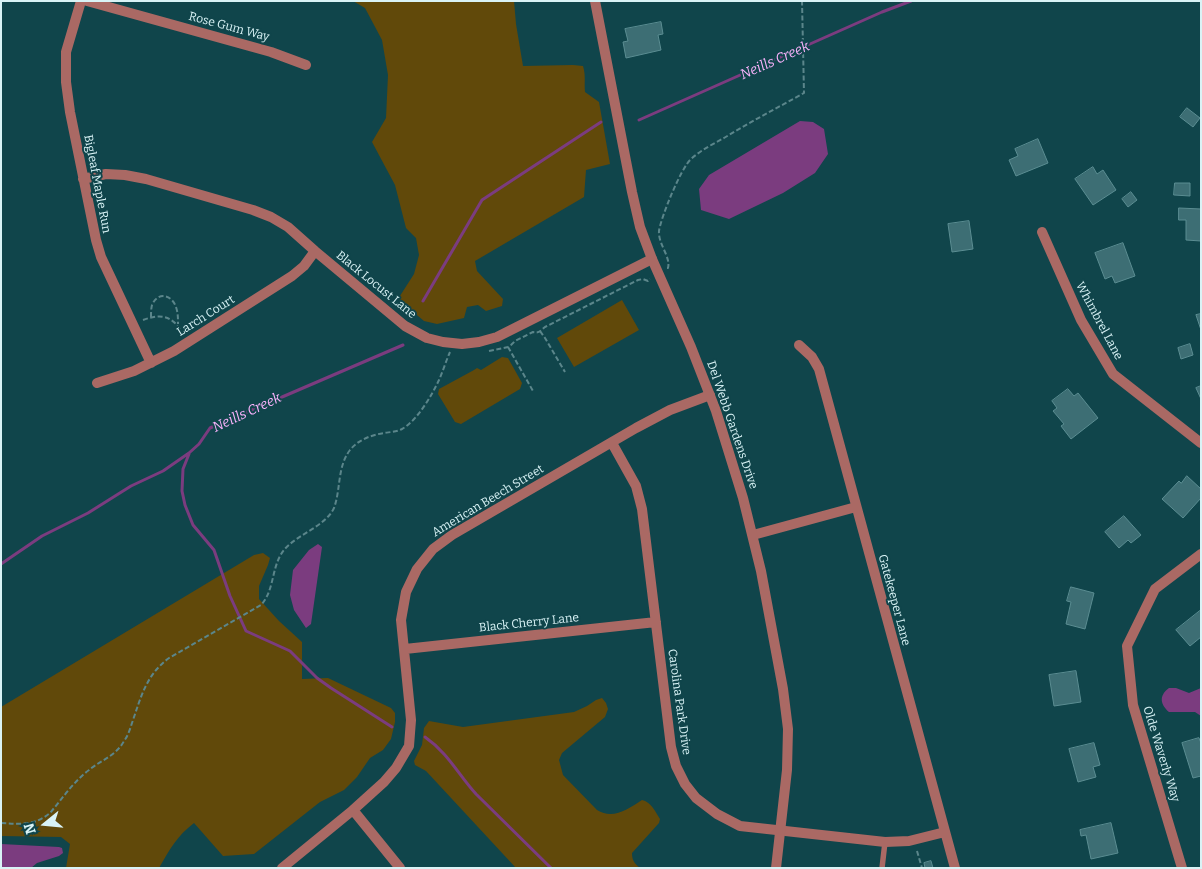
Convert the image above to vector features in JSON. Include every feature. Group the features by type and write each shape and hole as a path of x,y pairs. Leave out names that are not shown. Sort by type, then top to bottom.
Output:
{"street":[{"name":"Bigleaf Maple Run","path":"81,1 66,52 66,82 84,178 101,258 151,363"},
{"name":"Rose Gum Way","path":"87,1 271,52 306,65"},
{"name":"Del Webb Gardens Drive","path":"595,1 640,226 652,259 691,347 733,460 753,535 766,596 787,716 788,742 776,868"},
{"name":"Black Locust Lane","path":"84,178 106,174 146,179 271,217 288,226 405,326 427,338 443,342 462,344 497,337 652,259"},
{"name":"Whimbrel Lane","path":"1042,232 1081,320 1113,374 1201,443"},
{"name":"Larch Court","path":"97,384 134,371 174,351 292,276 304,266 315,251"},
{"name":"Gatekeeper Lane","path":"798,345 812,357 819,369 954,868"},
{"name":"American Beech Street","path":"282,868 384,782 396,768 408,746 411,720 401,620 406,592 417,569 433,548 452,535 636,428 670,410 710,395"},
{"name":"Carolina Park Drive","path":"612,443 636,486 642,509 671,747 676,766 685,784 696,798 716,814 740,826 885,842 909,841 945,832"},
{"path":"753,535 856,507"},
{"name":"Olde Waverly Way","path":"1182,868 1133,706 1128,646 1155,589 1201,554"},
{"name":"Black Cherry Lane","path":"405,649 656,622"},
{"path":"353,810 400,868"}],"lane":[{"path":"882,868 885,842"}],"path":[{"path":"665,269 668,268 669,264 660,241 659,232 671,197 685,166 701,152 757,118 804,93 802,1"},
{"path":"486,351 508,347 523,336 533,332 536,333 638,280 648,281 651,278"},
{"path":"151,317 151,308 156,299 162,296 168,297 173,301 176,308 178,324"},
{"path":"142,321 158,316 172,319 183,332"},
{"path":"540,331 564,372"},
{"path":"508,347 533,391"},
{"path":"1,823 31,823 43,818 88,770 113,755 119,749 129,732 146,684 156,669 169,658 261,605 267,598 277,562 284,550 295,540 322,522 331,513 336,501 342,468 350,450 369,437 397,431 408,426 433,392 449,352 457,353"},
{"path":"918,851 922,868"}],"shaded area":[{"path":"353,1 514,1 523,66 583,66 585,92 599,102 610,164 586,170 584,197 475,261 477,271 503,299 502,306 486,311 478,305 467,307 464,318 437,324 424,321 398,299 414,274 419,255 416,238 406,228 395,185 372,142 386,118 388,75 382,40 365,8"},
{"path":"800,121 813,122 824,129 828,154 815,173 783,193 729,219 701,210 699,189 709,175"},
{"path":"622,300 639,330 574,367 557,338"},
{"path":"502,357 508,358 522,383 520,389 461,424 455,422 438,394 439,389 477,368 481,370"},
{"path":"318,544 322,547 311,624 306,628 294,610 290,595 293,570 309,550"},
{"path":"263,553 270,558 259,586 259,599 302,642 302,679 328,678 391,708 395,713 395,722 391,739 383,750 370,758 357,777 344,790 320,802 254,854 223,856 194,823 178,838 159,868 66,868 70,844 61,837 1,836 1,707 254,555"},
{"path":"1169,688 1176,688 1189,693 1201,688 1201,716 1195,712 1169,712 1164,706 1162,697"},
{"path":"602,698 608,709 605,717 562,753 559,760 563,775 597,810 603,813 615,814 626,810 642,800 652,807 660,819 659,823 632,853 632,858 640,868 516,868 426,771 415,765 414,761 422,745 424,728 429,721 463,727 574,712"},
{"path":"1,844 59,847 62,848 63,853 37,863 31,868 1,868"}],"building":[{"path":"661,22 663,34 658,35 661,50 626,58 623,42 628,41 625,29"},
{"path":"1187,108 1200,118 1193,127 1180,117"},
{"path":"1038,139 1048,163 1016,176 1009,160 1018,156 1015,149"},
{"path":"1093,167 1097,174 1103,170 1116,190 1093,205 1075,179"},
{"path":"1175,183 1190,183 1190,196 1174,195"},
{"path":"1131,192 1137,200 1128,207 1122,199"},
{"path":"1179,208 1201,209 1201,241 1186,240 1186,220 1179,220"},
{"path":"969,221 973,249 952,252 948,224"},
{"path":"1123,243 1135,276 1115,283 1112,276 1105,279 1095,253"},
{"path":"1201,314 1201,330 1196,315"},
{"path":"1190,344 1193,355 1181,359 1178,348"},
{"path":"1201,386 1201,399 1196,388"},
{"path":"1068,389 1074,396 1078,393 1098,418 1071,439 1061,426 1064,424 1053,411 1057,408 1052,401"},
{"path":"1187,476 1201,489 1201,498 1183,518 1162,499 1179,481 1181,483"},
{"path":"1124,516 1141,535 1131,543 1128,540 1119,548 1105,532"},
{"path":"1071,587 1094,593 1085,629 1066,624 1071,602 1067,601"},
{"path":"1201,610 1201,637 1190,646 1176,630"},
{"path":"1076,671 1081,702 1054,706 1049,675"},
{"path":"1199,738 1201,743 1201,776 1193,778 1182,743"},
{"path":"1094,743 1100,765 1093,767 1096,777 1078,782 1069,749"},
{"path":"1111,823 1118,853 1091,859 1086,835 1081,836 1080,830"},
{"path":"931,861 933,868 925,868 924,863"}],"waterway":[{"name":"Neills Creek","path":"639,120 882,12 911,1"},
{"name":"Neills Creek","path":"423,301 482,200 601,122"},
{"name":"Neills Creek","path":"1,564 42,536 88,513 131,486 163,471 199,444 210,428 403,345"},
{"path":"189,454 183,469 182,491 185,505 193,525 214,550 230,596 246,631 290,651 317,678 392,727"},
{"path":"425,737 446,757 476,794 551,868"}]}
